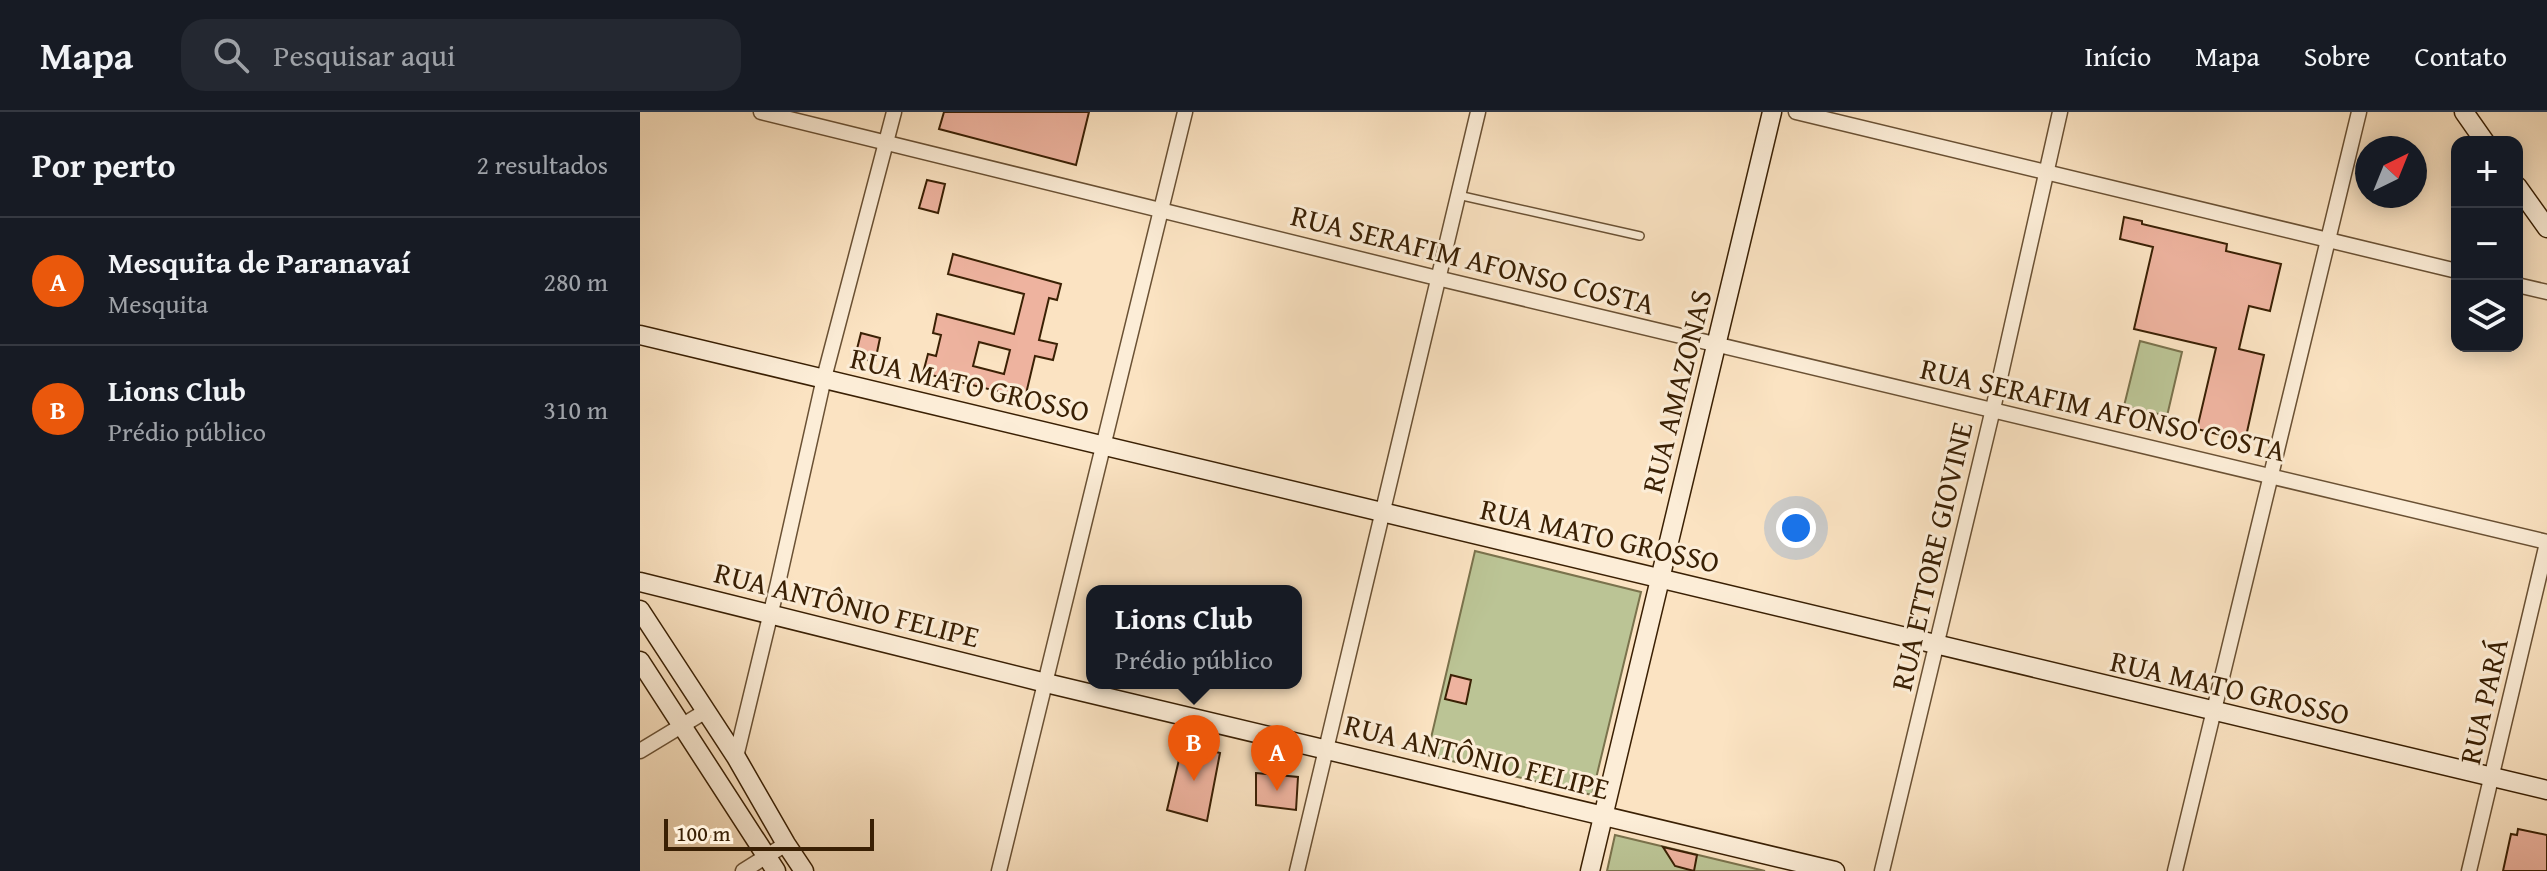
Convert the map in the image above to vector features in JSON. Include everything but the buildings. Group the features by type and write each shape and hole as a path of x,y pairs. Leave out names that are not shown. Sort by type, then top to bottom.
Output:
{"street":[{"name":"RUA SERAFIM AFONSO COSTA","path":"761,112 1437,278 2547,542"},
{"path":"736,757 824,378 894,112"},
{"path":"999,871 1185,112"},
{"path":"1297,871 1478,112"},
{"name":"RUA AMAZONAS","path":"1590,871 1772,112"},
{"path":"1796,112 2451,270"},
{"name":"RUA ETTORE GIOVINE","path":"1882,871 1993,409 2060,112"},
{"path":"2175,871 2359,112"},
{"path":"2464,112 2481,136"},
{"path":"2523,194 2547,228"},
{"path":"2523,286 2547,292"},
{"name":"RUA MATO GROSSO","path":"640,335 2547,790"},
{"name":"RUA PARÁ","path":"2469,871 2547,542"},
{"name":"RUA ANTÔNIO FELIPE","path":"640,582 1046,683 1835,871"},
{"path":"640,610 736,757 804,871"},
{"path":"640,661 771,864"},
{"path":"640,751 706,711"},
{"path":"743,871 771,864 786,844"}],"lane":[{"path":"1458,195 1640,236"}],"green space":[{"path":"2140,341 2182,352 2167,416 2124,406"},
{"path":"1475,551 1641,592 1592,795 1427,755"},
{"path":"1615,835 1765,871 1607,871"}],"place":[{"name":"Lions Club","path":"1194,781"},
{"name":"Mesquita de Paranavaí","path":"1277,791"}]}
